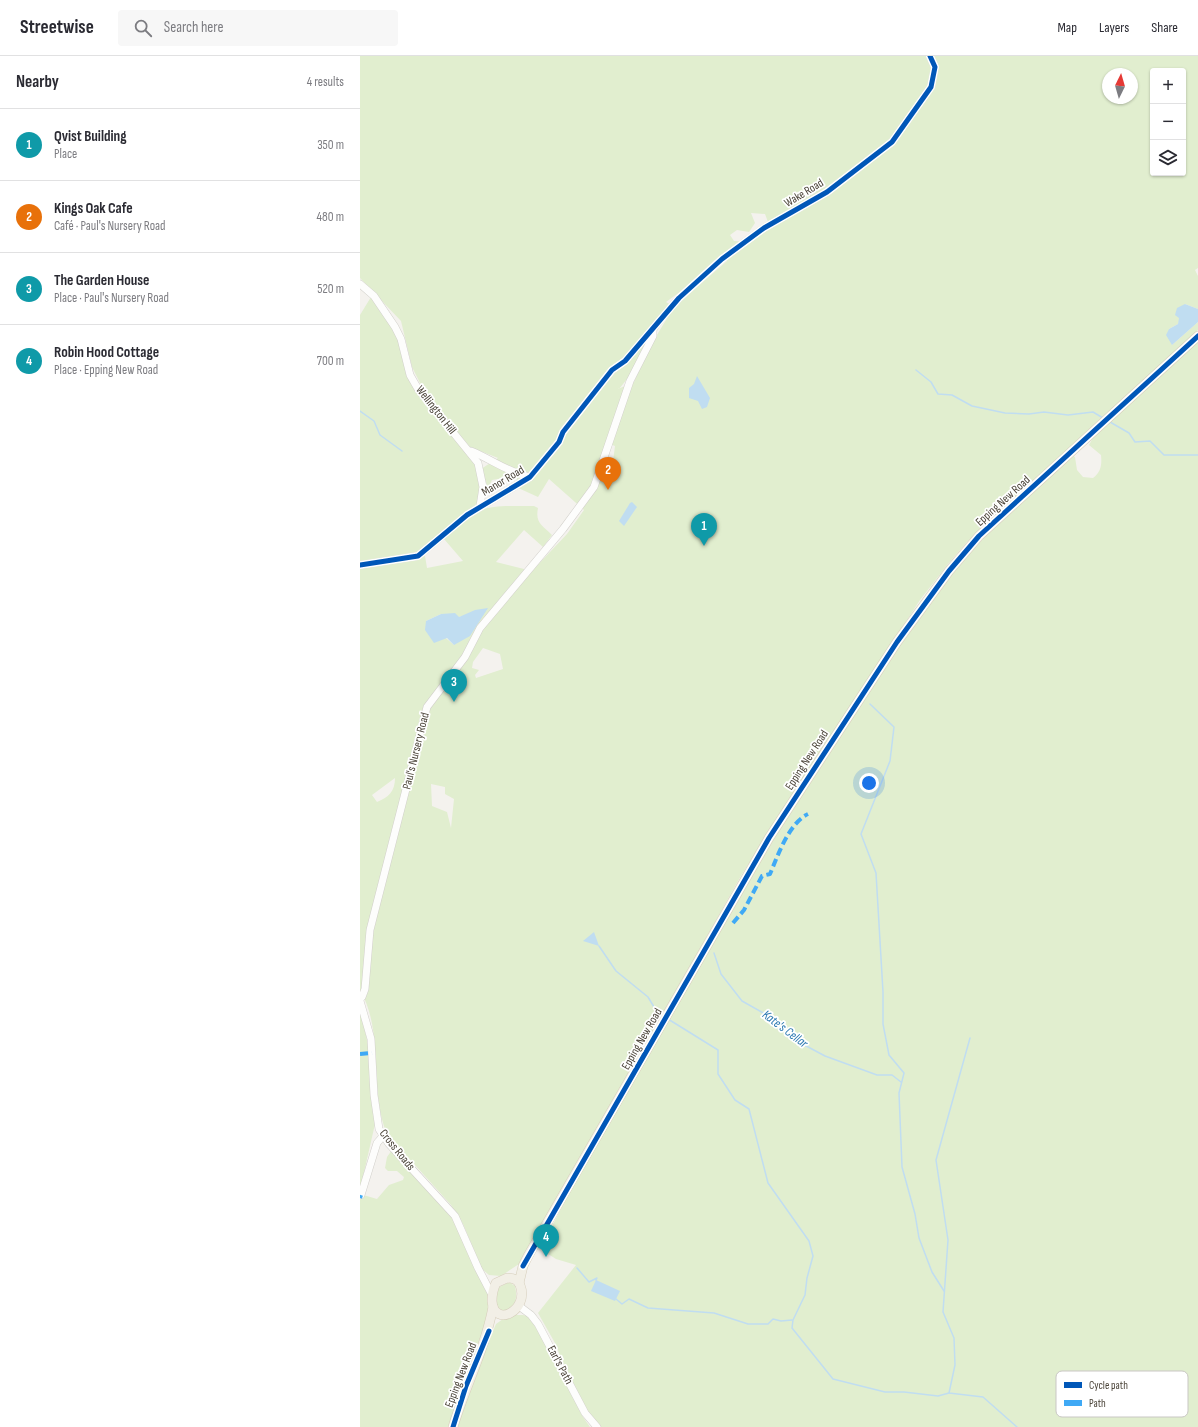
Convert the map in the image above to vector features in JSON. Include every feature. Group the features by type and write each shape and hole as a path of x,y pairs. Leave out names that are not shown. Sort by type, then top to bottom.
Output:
{"main road":[{"name":"Epping New Road","path":"519,1283 524,1266 757,857 896,642 949,572 979,536 1198,336"},
{"name":"Epping New Road","path":"507,1278 524,1266"},
{"path":"507,1278 515,1279 519,1283 521,1290 519,1306 511,1313 503,1315 496,1313 493,1308 492,1295 494,1287 498,1282 507,1278"},
{"name":"Epping New Road","path":"453,1427 466,1386 488,1331 493,1308"},
{"name":"Epping New Road","path":"488,1331 503,1315"}],"street":[{"name":"Wake Road","path":"611,438 630,381 654,336 653,329 678,298 741,244 764,228 827,192 892,142 931,87 935,67 930,56"},
{"name":"Wellington Hill","path":"360,284 374,296 396,327 410,375 418,389 465,448 515,473 530,478"},
{"name":"Manor Road","path":"360,565 418,556 466,514 530,478 559,442 564,432 612,370 625,361 653,329"},
{"name":"Paul's Nursery Road","path":"360,999 365,989 370,930 427,707 465,657 480,628 563,529 594,487 611,438"},
{"name":"Wellington Hill","path":"470,451 478,463 483,478 480,506"},
{"name":"Cross Roads","path":"360,999 371,1039 378,1124 383,1136 455,1216 478,1268 485,1278 492,1295"},
{"path":"361,1195 377,1143 383,1136"},
{"path":"485,1278 492,1282 498,1282"},
{"name":"Earl's Path","path":"519,1306 531,1315 538,1324 586,1413 597,1427"}],"green space":[{"path":"360,56 1198,56 1198,268 1195,270 1198,276 1198,309 1185,304 1178,324 1169,329 1172,345 1198,322 1198,330 967,542 920,600 742,874 580,1161 519,1264 501,1276 489,1275 482,1269 463,1224 451,1205 387,1134 381,1116 378,1098 375,1042 372,1024 368,1007 360,990 360,566 425,556 427,568 463,561 444,539 456,527 484,509 504,506 534,506 538,508 538,520 552,535 543,547 524,530 496,562 532,571 567,534 584,510 549,479 538,497 516,487 517,476 492,480 488,488 481,469 498,458 470,447 427,397 412,367 401,321 360,278","holes":["751,213 765,214 768,222 749,242 734,241 730,235 737,230 749,232 755,223","724,256 727,261 674,307 644,356 671,305 666,302 691,284","644,358 634,382 620,388","610,444 615,446 613,461 605,466","441,614 459,617 463,616 454,645 426,621","483,648 500,654 503,669 476,678 475,675 479,670 472,668 473,662","395,778 394,787 388,796 377,802 372,795","431,784 445,787 445,794 454,799 451,828 447,812 432,806"]},
{"path":"371,297 395,328 412,381 421,394 461,441 472,458 479,475 481,491 474,507 418,552 360,562 360,315"},
{"path":"1198,342 1198,1427 596,1427 566,1370 555,1343 538,1313 576,1265 556,1259 540,1249 576,1180 787,815 924,608 952,572 984,538 1073,456 1075,457 1077,470 1083,477 1093,478 1096,476 1100,468 1101,455 1089,445 1095,434"},
{"path":"360,1006 368,1045 375,1124 360,1190"},
{"path":"392,1150 446,1208 457,1224 490,1299 484,1331 468,1371 450,1427 360,1427 360,1194 377,1199 389,1185 403,1180 404,1177 397,1171 388,1171 385,1168 387,1157"},
{"path":"509,1282 515,1286 516,1298 511,1307 505,1313 496,1308 496,1289"},
{"path":"514,1315 530,1317 549,1344 583,1417 590,1427 456,1427 477,1368 496,1324 503,1319"}],"water":[{"path":"1185,304 1198,309 1198,322 1172,345 1166,335 1169,329 1178,324 1179,318 1175,315 1177,308"},
{"path":"697,376 710,398 707,407 702,409 698,401 689,398 689,388 694,384"},
{"path":"632,502 637,507 624,526 619,521"},
{"path":"488,608 470,636 454,645 447,638 434,643 425,630 426,621 441,614 455,613 459,617 475,610"},
{"path":"594,932 599,946 583,941"},
{"path":"596,1280 620,1291 615,1301 591,1291"}],"waterway":[{"path":"916,370 931,382 938,394 952,395 972,406 1005,413 1029,414 1044,412 1068,415 1093,412 1103,418"},
{"path":"360,411 374,421 380,435 402,451"},
{"path":"1110,422 1129,433 1135,442 1150,441 1164,455 1198,455"},
{"path":"870,704 894,727 890,761 861,834 876,873 883,992 883,1024 889,1055 904,1073 899,1093 902,1167 915,1214 919,1238 932,1272 944,1291"},
{"path":"599,946 616,971 648,997 657,1012 663,1016"},
{"name":"Kate's Cellar","path":"714,953 721,974 742,1001 774,1019 795,1040 825,1056 877,1075 892,1075 901,1082"},
{"path":"668,1019 718,1050 718,1074 735,1100 749,1109 768,1183 809,1241 813,1256 807,1278 805,1295 793,1320 792,1328 833,1379 885,1392 904,1392 938,1396 949,1393"},
{"path":"970,1038 936,1160 948,1240 943,1312 954,1338 955,1365 949,1393 983,1397 1017,1427"},
{"path":"577,1268 589,1282 597,1278 596,1280"},
{"path":"616,1299 622,1304 629,1299 648,1308 714,1313 748,1324 768,1324 773,1319 781,1321 792,1320"}],"marked path":[{"path":"733,923 744,910 762,876 770,874 785,840 795,824 808,814"},
{"path":"360,1054 372,1053"}],"cycle path":[{"path":"360,565 418,556 467,515 530,477 559,442 563,432 612,370 625,361 679,298 722,259 764,228 827,192 892,142 931,87 935,67 930,56"},
{"path":"523,1266 769,838 897,642 949,571 979,536 1198,336"},
{"path":"453,1427 466,1386 489,1331"}],"place":[{"name":"Kings Oak Cafe","path":"608,490"},
{"name":"Qvist Building","path":"704,546"},
{"name":"The Garden House","path":"454,702"},
{"name":"Robin Hood Cottage","path":"546,1257"}]}
